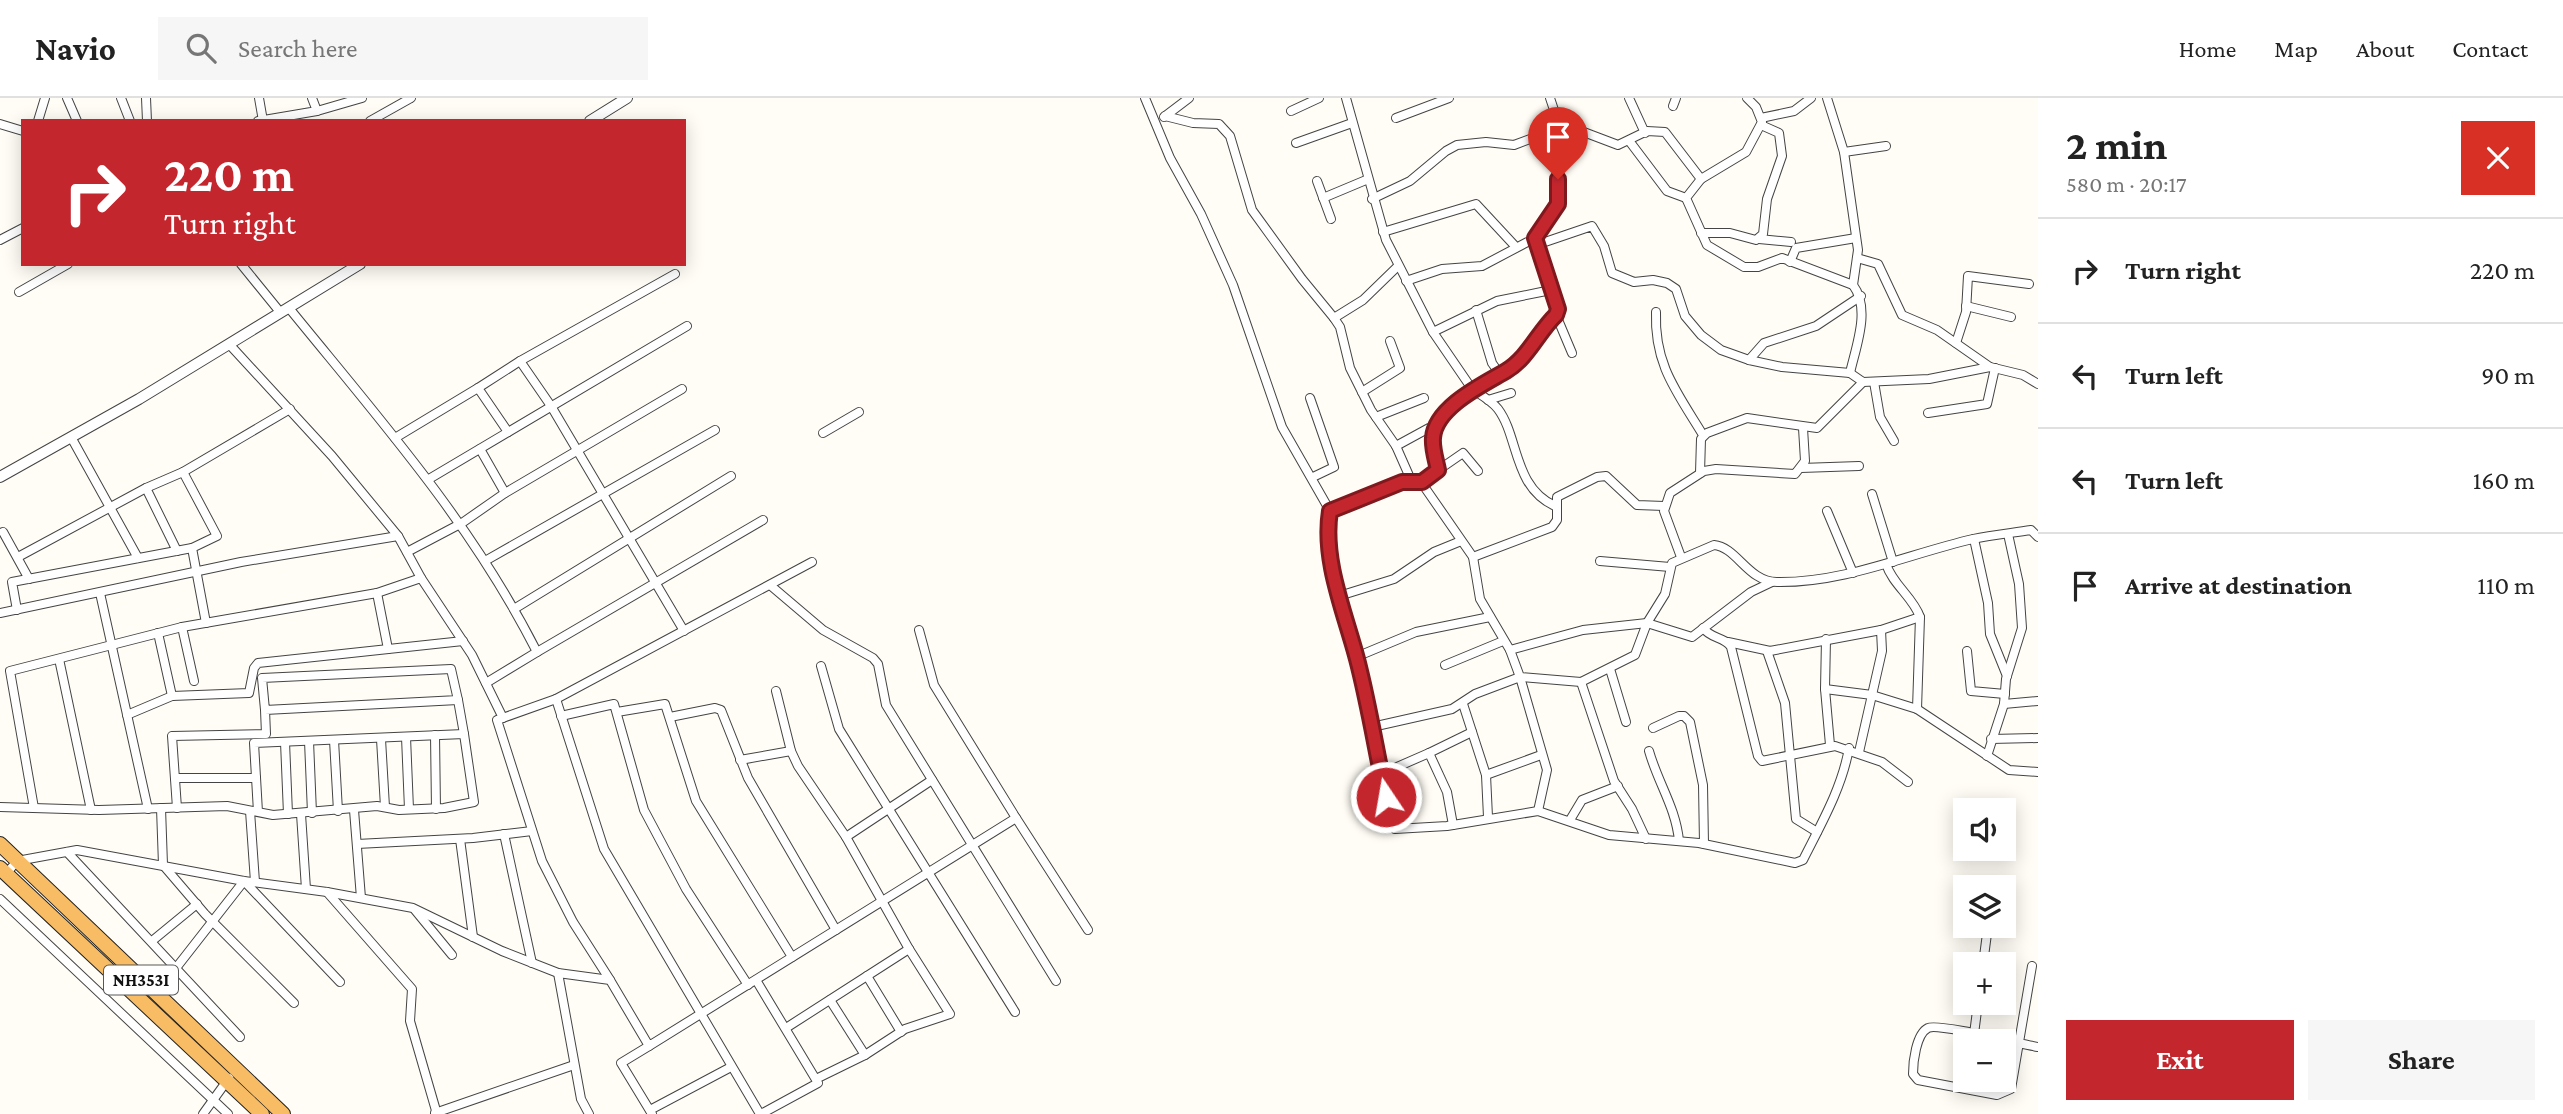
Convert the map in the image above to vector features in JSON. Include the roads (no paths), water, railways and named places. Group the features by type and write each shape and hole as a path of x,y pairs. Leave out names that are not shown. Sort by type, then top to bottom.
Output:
{"highway":[{"name":"NH353I","path":"0,844 231,1076 262,1114"},
{"name":"NH353I","path":"3,871 231,1076 283,1114"}],"street":[{"path":"39,119 45,98"},
{"path":"67,98 76,119"},
{"path":"121,98 129,119"},
{"path":"146,98 147,119"},
{"path":"259,98 262,119"},
{"path":"312,98 317,111"},
{"path":"268,119 317,111 362,98"},
{"path":"374,119 411,98"},
{"path":"1145,98 1170,158 1201,214 1233,285 1282,427 1313,477 1330,511 1327,528 1339,596 1356,657 1395,829 1453,825 1488,817 1538,811 1603,833 1704,844 1795,863 1802,860 1817,832 1843,775 1849,748"},
{"path":"1156,122 1189,98"},
{"path":"1291,111 1320,98"},
{"path":"1346,98 1366,180 1383,232 1398,266 1433,332 1472,389 1502,414 1519,465 1541,498 1555,506"},
{"path":"1396,118 1448,98"},
{"path":"1406,281 1442,270 1482,266 1535,238 1558,204 1560,144 1554,130 1555,113 1550,98"},
{"path":"1629,98 1645,133"},
{"path":"1747,98 1756,107 1761,121 1779,133 1782,151 1767,199 1763,234 1759,239"},
{"path":"1686,198 1701,179 1746,152 1761,121 1794,111 1811,98"},
{"path":"1827,98 1844,152 1856,238 1857,258 1853,285"},
{"path":"593,119 620,100"},
{"path":"1165,116 1219,124 1230,136 1252,209 1340,327 1350,368 1376,417 1396,446 1411,480"},
{"path":"1296,143 1352,123"},
{"path":"0,124 21,130"},
{"path":"1372,199 1410,181 1446,150 1457,145 1486,142 1514,145 1554,130 1581,131 1618,145 1630,142 1645,133 1665,132 1701,179"},
{"path":"1630,142 1667,191 1686,198 1707,245 1744,267 1758,267 1782,258 1853,285 1861,296 1860,327 1850,373"},
{"path":"1844,152 1886,146"},
{"path":"1323,198 1366,180"},
{"path":"1317,181 1331,219"},
{"path":"1383,232 1476,204 1516,246"},
{"path":"1535,238 1545,242 1592,226 1604,246 1612,273 1634,282 1667,282 1676,289 1685,316 1702,335 1721,350 1749,360 1782,367 1850,373 1863,382 1929,379 1992,368"},
{"path":"0,240 21,229"},
{"path":"1702,233 1727,233 1791,242"},
{"path":"1438,470 1433,442 1434,431 1444,416 1472,389 1524,355 1556,315 1558,309 1535,238"},
{"path":"1790,262 1796,248 1856,238"},
{"path":"1857,258 1878,264 1902,315 1932,327 1992,368 2023,375 2038,384"},
{"path":"19,292 64,266"},
{"path":"243,266 285,310 429,479 462,523 537,652"},
{"path":"0,477 229,344 357,266"},
{"path":"1334,318 1363,300 1398,266"},
{"path":"395,438 520,361 675,274"},
{"path":"1956,343 1966,306 1968,276 2029,284"},
{"path":"1433,332 1497,301 1551,290"},
{"path":"1749,360 1764,343 1816,326 1861,296"},
{"path":"1966,306 2011,317"},
{"path":"1476,310 1492,363 1499,373"},
{"path":"1656,312 1656,332 1662,366 1703,435 1700,473"},
{"path":"1556,315 1572,353"},
{"path":"429,479 687,326"},
{"path":"1362,393 1400,368 1390,341"},
{"path":"229,344 290,410 398,536 421,578 463,641 503,718"},
{"path":"520,361 551,406 684,631"},
{"path":"1928,413 1987,404 1992,368"},
{"path":"1703,435 1747,418 1802,428 1821,426 1863,382"},
{"path":"1874,382 1880,417 1894,441"},
{"path":"478,388 508,432"},
{"path":"407,552 462,523 505,493 682,389"},
{"path":"1488,400 1511,393"},
{"path":"1310,398 1334,467 1313,477"},
{"path":"1376,417 1424,398"},
{"path":"18,558 146,488 183,472 290,410"},
{"path":"823,433 859,412"},
{"path":"1396,446 1429,428"},
{"path":"1801,468 1805,457 1802,428"},
{"path":"485,561 715,430"},
{"path":"71,437 138,558"},
{"path":"480,449 505,493"},
{"path":"1422,482 1463,453 1478,471"},
{"path":"1664,506 1675,489 1700,473 1716,469 1788,475 1801,468 1859,466"},
{"path":"17,610 12,582 192,548 217,536 183,472"},
{"path":"513,609 732,476"},
{"path":"1474,557 1555,525 1555,506 1561,493 1606,476 1637,505 1664,506"},
{"path":"1330,511 1411,480 1422,482 1474,557 1480,598 1510,650 1520,677 1547,769 1538,811"},
{"path":"146,488 177,551"},
{"path":"1872,494 1893,582 1916,608 1920,617 1917,709"},
{"path":"1664,506 1681,557"},
{"path":"1827,511 1853,573"},
{"path":"486,683 763,520"},
{"path":"1,530 29,579"},
{"path":"1510,650 1583,630 1647,623 1692,637 1751,592 1772,582 1853,573 1974,539 2031,530 2038,537"},
{"path":"1987,756 2004,704 2007,676 2022,628 2019,584 2008,534"},
{"path":"0,613 196,572 398,536"},
{"path":"1974,539 1988,603 1990,634 2007,676"},
{"path":"1339,596 1394,579 1434,552 1461,541"},
{"path":"1371,727 1463,704 1475,694 1520,677 1581,682 1610,669 1639,652 1647,623 1665,594 1670,567 1681,557 1718,545 1746,570 1772,582"},
{"path":"192,548 206,623"},
{"path":"1600,561 1670,567"},
{"path":"649,1046 573,922 542,861 498,720 556,699 812,562"},
{"path":"0,673 182,627 377,593 421,578"},
{"path":"770,585 823,630 873,658 878,664 886,705 1056,981"},
{"path":"100,593 148,809"},
{"path":"377,593 388,649"},
{"path":"1356,657 1416,632 1490,617"},
{"path":"1703,628 1711,637 1767,651 1881,630 1920,617"},
{"path":"182,627 194,681"},
{"path":"919,630 934,685 1088,930"},
{"path":"1859,752 1882,651 1881,630"},
{"path":"158,633 172,696"},
{"path":"1826,639 1825,689 1830,745"},
{"path":"127,715 172,696 248,694 251,691 254,666 258,663 463,641"},
{"path":"1445,665 1503,641"},
{"path":"1728,642 1758,756 1762,761 1830,745 1849,748 1888,765 1908,782"},
{"path":"1767,651 1783,697 1796,819 1817,832"},
{"path":"1967,651 1971,691 2005,694"},
{"path":"59,659 91,810"},
{"path":"821,666 839,730 1015,1012"},
{"path":"0,807 91,810 227,807 301,814 385,807 436,808 474,802 451,668 262,678 266,734 172,736 177,808"},
{"path":"1610,669 1626,722"},
{"path":"10,671 34,808"},
{"path":"1581,682 1618,786 1646,839"},
{"path":"1825,689 1871,695 1917,709 2009,770 2038,772"},
{"path":"776,691 791,751 846,837 909,949 950,1014 901,1032 865,1055 818,1078"},
{"path":"556,699 604,849 760,1114 818,1083 818,1078 756,980"},
{"path":"265,710 458,700"},
{"path":"2004,704 2038,701"},
{"path":"617,712 662,702 670,717 696,802 792,957"},
{"path":"561,716 612,704 617,712 644,810 686,889 748,985"},
{"path":"1463,704 1486,775 1488,817"},
{"path":"670,717 718,708 740,760 836,930"},
{"path":"1653,728 1679,716 1684,716 1690,722 1703,785 1704,844"},
{"path":"1381,774 1472,732"},
{"path":"255,883 254,743 464,734"},
{"path":"435,735 436,808"},
{"path":"406,737 409,809"},
{"path":"1991,739 2038,738"},
{"path":"381,739 385,807"},
{"path":"334,740 338,811"},
{"path":"309,741 312,813"},
{"path":"285,742 288,814"},
{"path":"740,760 791,751"},
{"path":"1649,751 1658,781 1675,812 1679,841"},
{"path":"1429,753 1447,792 1453,825"},
{"path":"1486,775 1541,755"},
{"path":"175,778 256,778"},
{"path":"846,837 932,780"},
{"path":"1570,820 1582,800 1618,786"},
{"path":"161,808 163,865 214,923 294,1003"},
{"path":"354,810 361,898"},
{"path":"301,814 306,889"},
{"path":"731,1067 651,1112 621,1063 1016,818"},
{"path":"357,844 460,839 532,831"},
{"path":"504,834 532,963"},
{"path":"460,839 473,937"},
{"path":"3,871 17,861 77,850 255,883 361,898 413,908 558,973 610,980"},
{"path":"67,852 240,1037"},
{"path":"176,968 214,923 244,881"},
{"path":"244,881 340,982"},
{"path":"327,892 412,989 410,1021 435,1113 575,1065"},
{"path":"0,899 228,1114"},
{"path":"152,941 197,904"},
{"path":"413,908 452,955"},
{"path":"786,1028 909,949"},
{"path":"2016,1063 2032,966"},
{"path":"558,973 581,1099 589,1114"},
{"path":"867,976 901,1032"},
{"path":"830,1000 865,1055"},
{"path":"1953,1030 1935,1026 1926,1029 1920,1036 1913,1074 1918,1080 1953,1087"},
{"path":"2016,1042 2038,1047"},
{"path":"203,1114 231,1076"},
{"path":"1981,1092 1997,1095 2003,1092"}]}
